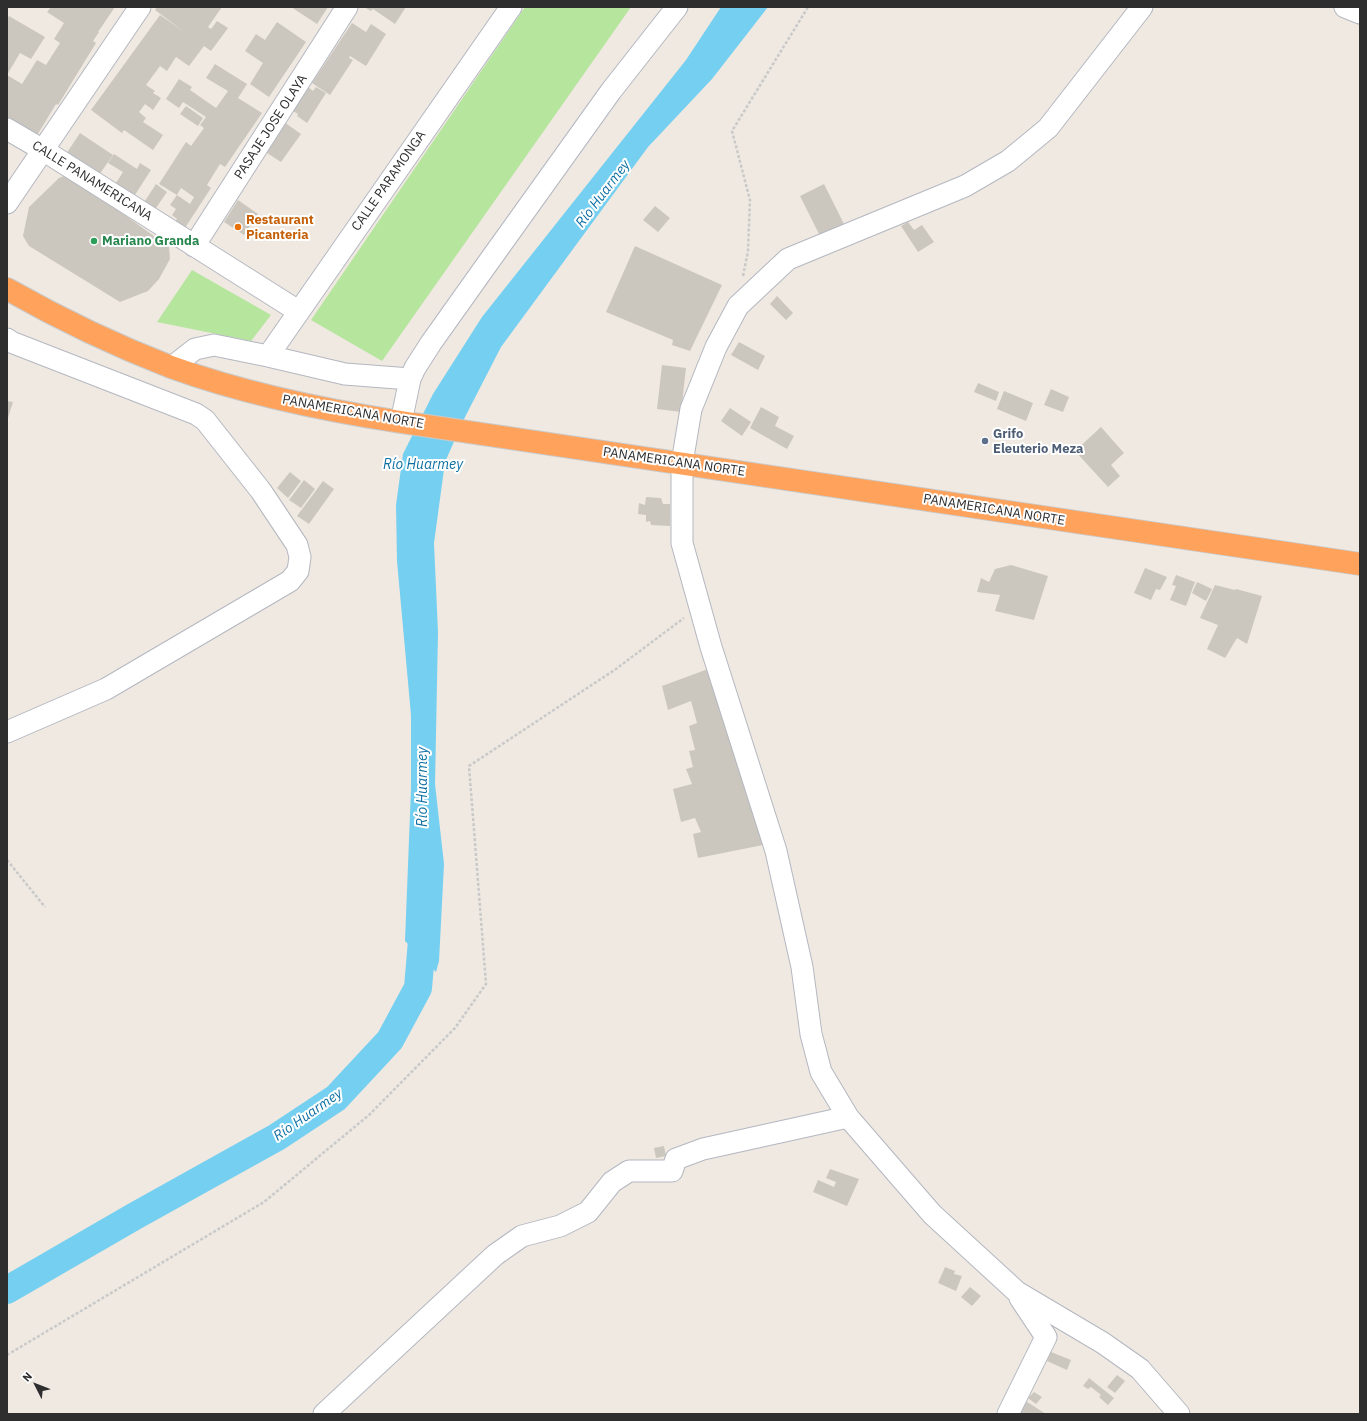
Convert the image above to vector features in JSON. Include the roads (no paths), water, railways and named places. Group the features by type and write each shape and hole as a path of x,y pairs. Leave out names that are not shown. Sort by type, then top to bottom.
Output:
{"highway":[{"name":"PANAMERICANA NORTE","path":"7,289 95,335 172,367 288,401 401,422 1360,564"}],"street":[{"path":"7,203 140,7"},
{"name":"PASAJE JOSE OLAYA","path":"194,246 347,7"},
{"name":"CALLE PARAMONGA","path":"268,356 511,7"},
{"path":"401,422 410,379 431,342 611,91 677,7"},
{"path":"1142,7 1048,128 1008,161 965,186 788,259 738,306 716,346 691,409 682,463 682,544 711,647 776,851 802,967 811,1034 821,1072 848,1117 932,1214 1017,1292 1103,1343 1140,1369 1179,1414"},
{"path":"1345,7 1360,13"},
{"name":"CALLE PANAMERICANA","path":"7,129 43,150 298,311"},
{"path":"7,339 196,414 205,420 261,491 297,545 300,557 298,571 290,581 106,689 7,732"},
{"path":"172,367 195,349 214,345 345,374 410,379"},
{"path":"324,1414 495,1256 522,1236 560,1226 588,1212 612,1182 629,1171 672,1171 676,1158 703,1149 848,1117"},
{"path":"1008,1414 1046,1337 1017,1292"}],"water":[{"name":"Río Huarmey","path":"721,7 768,7 712,79 648,147 501,347 465,417 445,462 434,543 438,632 435,784 444,864 439,961 436,972 405,941 411,789 411,715 397,561 396,505 403,454 433,394 482,317 686,60"}],"waterway":[{"name":"Río Huarmey","path":"7,1290 135,1216 277,1137 336,1098 390,1040 418,988 422,941 422,919"}],"place":[{"name":"Restaurant Picanteria","path":"238,227"},
{"name":"Mariano Granda","path":"94,241"},
{"name":"Grifo Eleuterio Meza","path":"985,441"}]}
